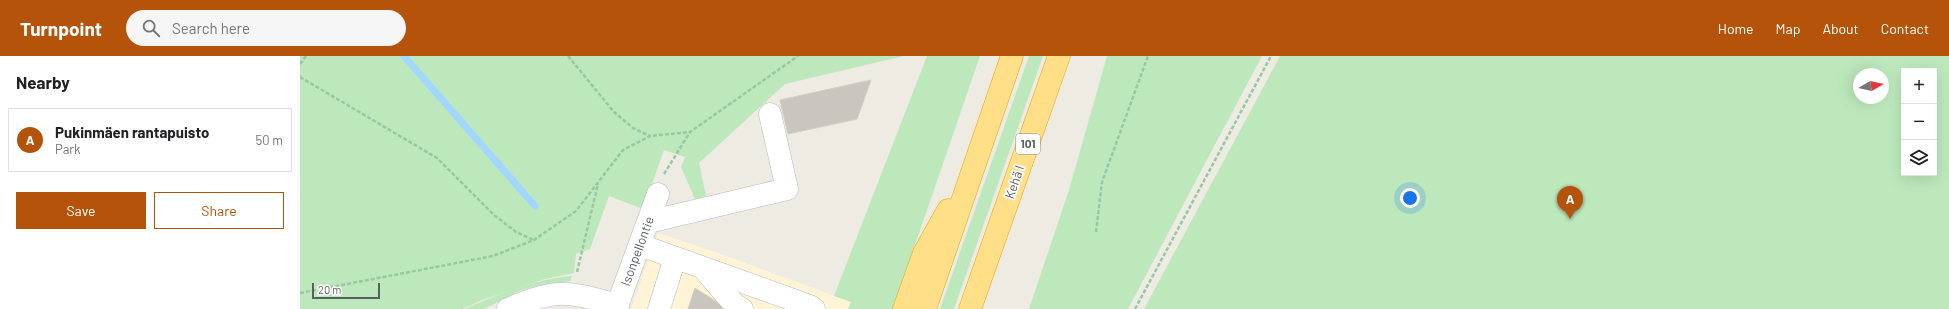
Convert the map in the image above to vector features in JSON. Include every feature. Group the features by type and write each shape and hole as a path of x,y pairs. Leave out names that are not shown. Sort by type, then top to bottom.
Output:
{"highway":[{"path":"925,309 1012,56"},
{"name":"Kehä I","path":"970,309 1059,56"},
{"path":"904,309 924,253 976,158"},
{"path":"980,309 997,232"}],"street":[{"path":"648,222 787,189 770,114"},
{"name":"Isonpellontie","path":"617,307 658,194"},
{"path":"640,245 810,306 814,309"},
{"path":"659,309 675,258"},
{"path":"702,268 734,304 742,309"},
{"path":"508,309 531,299 553,293 572,293 617,307"}],"path":[{"path":"300,64 306,56"},
{"path":"568,56 614,112 633,128 650,136"},
{"path":"658,194 666,170 690,132 798,56"},
{"path":"1096,232 1102,182 1148,56"},
{"path":"1135,309 1270,56"},
{"path":"300,77 436,158 494,215 516,232 534,240"},
{"path":"300,293 493,256 534,240 576,211 624,150 650,136 690,132"},
{"path":"572,293 599,182"}],"shaded area":[{"path":"658,233 718,253 851,302 848,309 631,309"}],"green space":[{"path":"300,56 904,56 785,84 699,163 706,196 695,199 681,167 685,157 664,150 643,209 609,196 590,249 576,254 574,273 545,279 482,300 462,309 300,309"},
{"path":"927,56 980,56 893,309 848,309 851,302 834,296"},
{"path":"1029,56 1043,56 954,309 940,309"},
{"path":"1107,56 1262,56 1128,309 1029,309 1069,190"},
{"path":"1280,56 1949,56 1949,309 1144,309"},
{"path":"572,276 570,281 541,285 519,291 484,309 465,309 531,284 544,280"}],"building":[{"path":"871,80 857,119 788,134 780,100"},
{"path":"695,288 728,309 688,309"}],"waterway":[{"path":"404,56 535,206"}],"place":[{"name":"Pukinmäen rantapuisto","path":"1570,219"}]}
